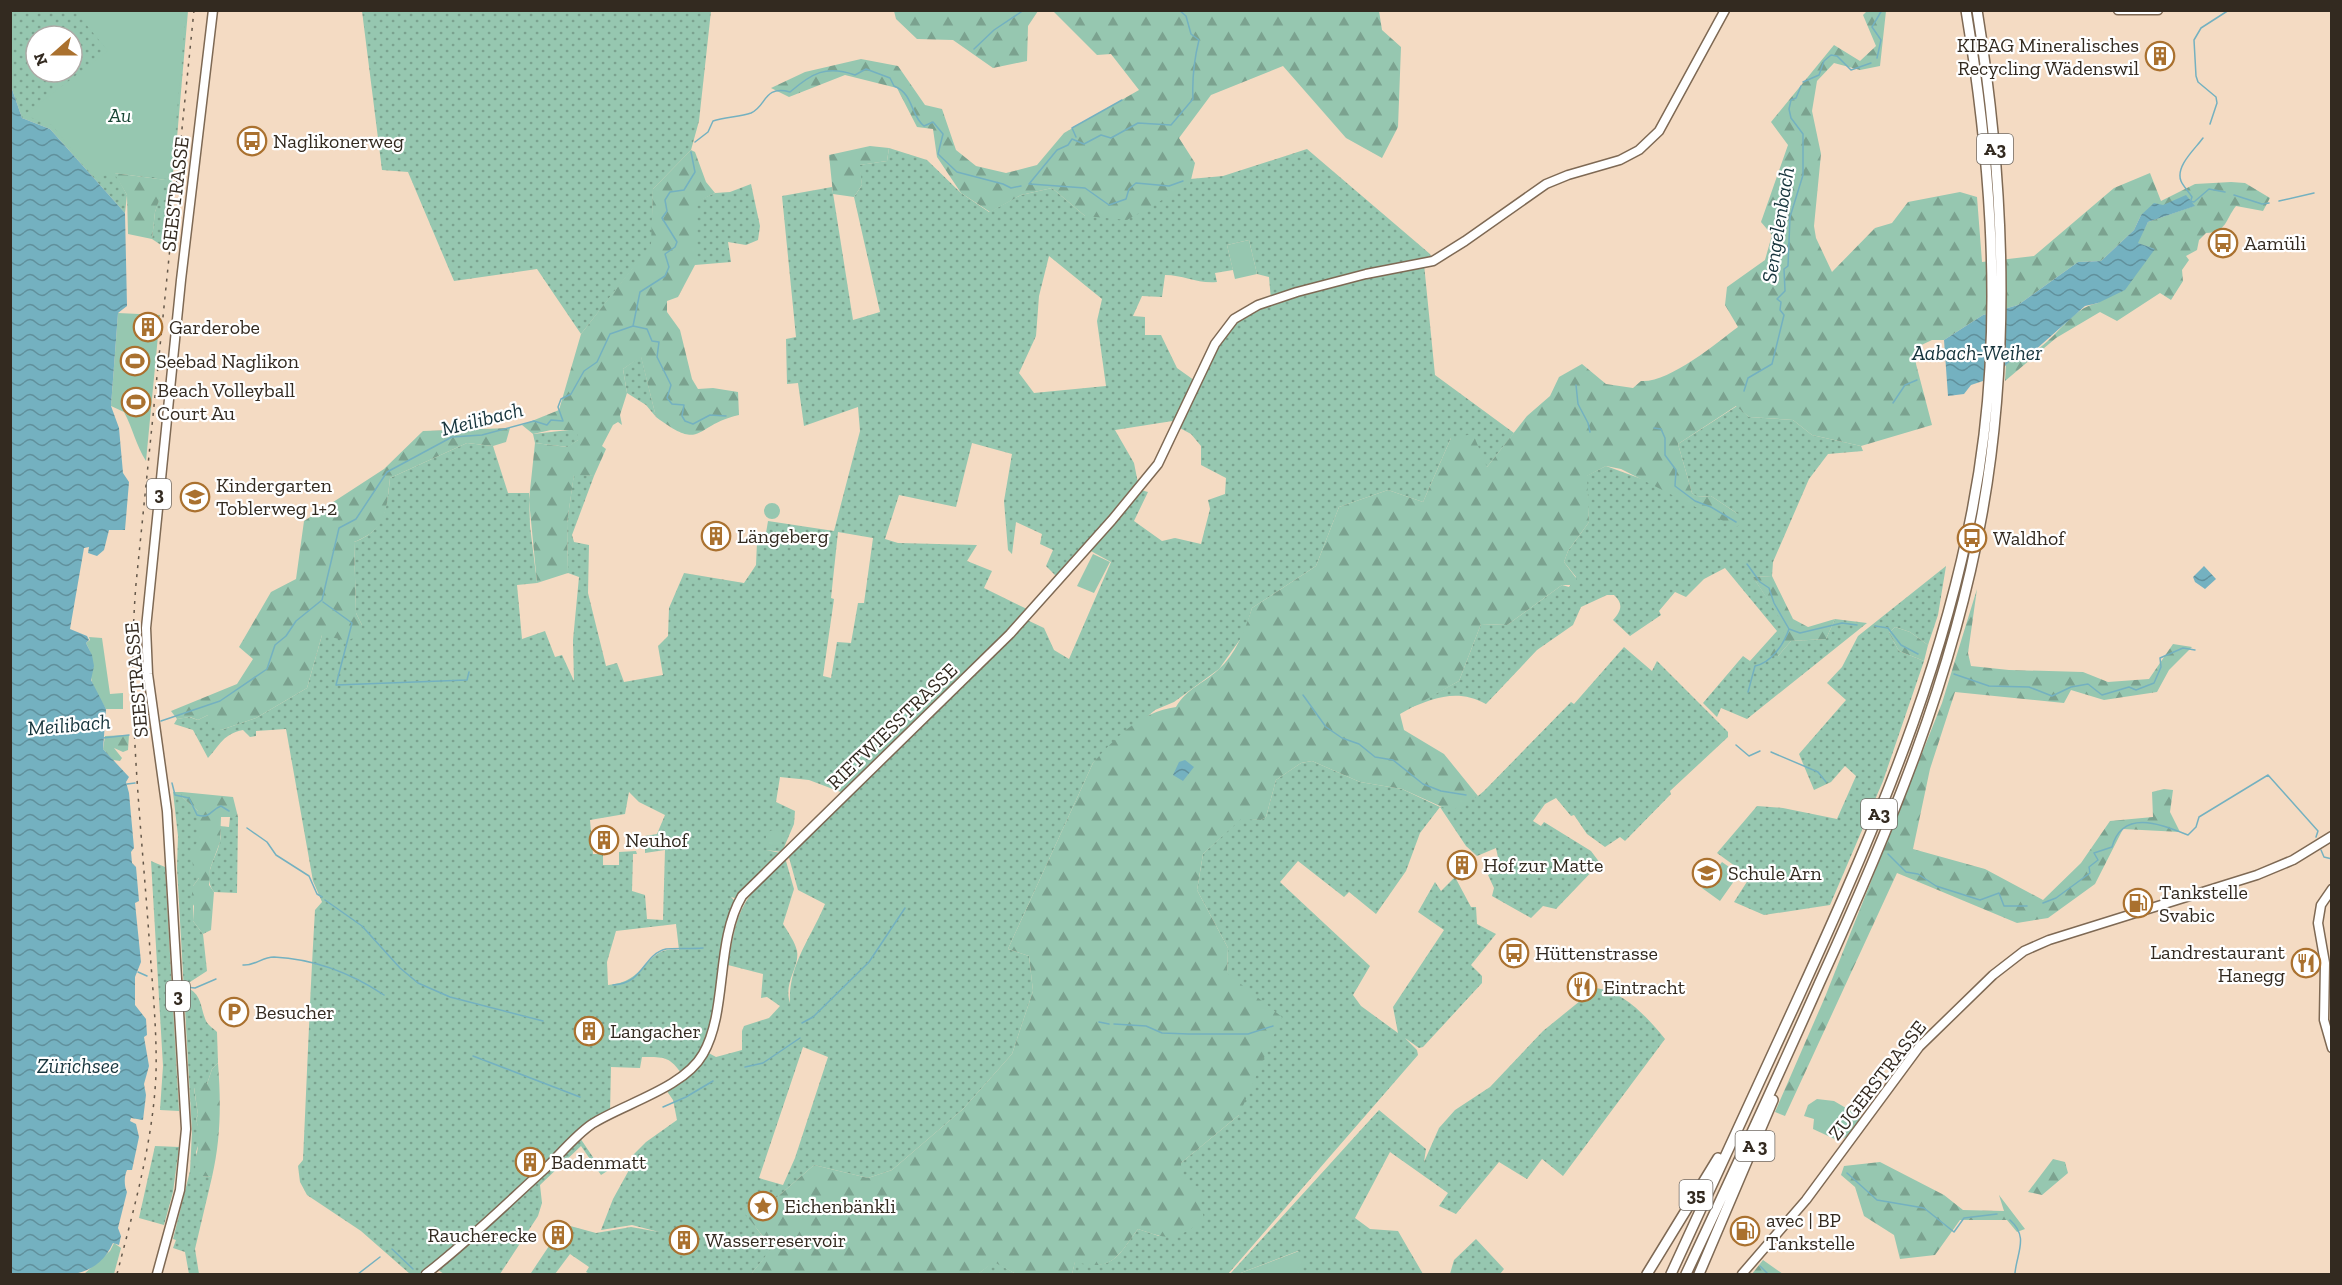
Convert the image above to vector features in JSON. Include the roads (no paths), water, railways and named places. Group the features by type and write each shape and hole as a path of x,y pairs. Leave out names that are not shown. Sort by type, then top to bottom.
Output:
{"highway":[{"name":"A3","path":"1966,10 1984,140 1997,289"},
{"name":"A3","path":"1686,1275 1805,1016 1866,877 1911,766 1948,653 1974,554 1982,515 1991,409 1997,289 1996,154 1977,10"},
{"name":"A3","path":"1671,1275 1845,893 1893,780 1930,676 1961,565 1991,409"},
{"name":"A 3","path":"1699,1275 1733,1200 1805,1016"},
{"name":"35","path":"1647,1275 1744,1115"}],"main road":[{"name":"SEESTRASSE","path":"157,1275 180,1190 186,1129 169,834 148,674 146,628 181,280 213,10"},
{"name":"RIETWIESSTRASSE","path":"426,1275 472,1238 583,1131 610,1114 646,1098 697,1063 710,1039 729,929 742,896 1010,634 1112,520 1158,464 1215,344 1228,325 1251,308 1288,295 1366,274 1432,261 1465,241 1546,184 1624,158 1647,144 1663,125 1725,10"},
{"path":"2118,10 2158,10"},
{"name":"ZUGERSTRASSE","path":"1742,1275 1806,1200 1918,1047 1968,996 2024,951 2040,943 2258,875 2300,857 2331,836"},
{"path":"2331,889 2321,905 2318,923 2325,963 2324,1020 2331,1048"}],"water":[{"name":"Zürichsee","path":"11,86 22,118 50,129 125,213 127,306 118,313 111,406 119,428 123,473 129,482 125,530 109,530 104,550 97,556 88,553 89,547 84,548 70,629 87,636 89,640 86,643 94,666 91,680 106,709 103,749 129,777 126,782 134,848 131,852 132,863 136,867 139,901 135,903 141,962 135,977 135,1005 146,1019 147,1035 144,1037 149,1066 144,1084 146,1095 143,1120 131,1118 130,1121 136,1124 139,1137 132,1170 127,1170 125,1175 127,1192 118,1228 121,1236 119,1245 113,1243 95,1266 83,1272 56,1276 11,1274"},
{"name":"Aabach-Weiher","path":"2186,195 2195,206 2148,222 2138,243 2155,249 2125,290 2098,303 2085,306 2034,351 2016,356 1992,378 1971,385 1964,394 1948,396 1944,340 1983,315 2018,305 2078,262 2101,261 2134,230 2141,215 2154,203 2163,205"},
{"path":"2204,566 2216,579 2205,589 2195,582 2193,577"},
{"path":"1185,760 1194,767 1183,781 1173,775 1179,762"}],"waterway":[{"path":"974,49 994,30 1024,10"},
{"name":"Meilibach","path":"1029,184 1057,150 1068,145 1072,139 1084,144 1101,135 1111,138 1138,123 1171,125 1193,99 1194,70 1199,40 1191,34 1186,16 1179,10"},
{"path":"1877,58 1881,40 1872,27 1882,10"},
{"path":"2210,124 2217,103 2216,97 2198,82 2194,40 2201,28 2229,10"},
{"path":"1803,82 1819,75 1824,61 1831,55 1837,56 1851,70 1871,63"},
{"name":"Meilibach","path":"695,142 708,132 713,121 751,113 775,91 790,92 805,80 827,71 855,75 866,69 890,78 894,86 909,99 916,116 924,126 933,122 943,134 938,154 957,172 1011,188 1021,186"},
{"name":"Sengelenbach","path":"1744,391 1748,378 1772,364 1784,315 1780,310 1781,302 1777,299 1785,291 1784,269 1788,266 1790,217 1803,175 1803,134 1791,118 1789,109 1791,100 1796,98 1801,86"},
{"path":"1076,137 1072,128 1122,100"},
{"path":"2191,200 2192,197 2181,181 2181,169 2183,163 2203,138"},
{"name":"Meilibach","path":"161,721 220,701 267,669 275,645 286,636 296,621 322,600 339,528 356,519 387,472 452,437 482,435 534,421 547,425 551,420 563,421 558,407 561,399 571,394 584,371 597,362 610,334 633,326 640,292 665,276 669,267 665,254 675,247 677,242 662,218 667,211 665,200 670,192 684,190 695,172 691,152"},
{"path":"1030,184 1085,188 1109,205 1126,199 1129,189 1136,183 1169,186 1183,181"},
{"path":"2189,201 2194,202 2209,189 2225,192"},
{"path":"2279,201 2314,193"},
{"path":"2234,195 2262,204 2269,203"},
{"path":"633,326 647,329 652,341 659,342 657,357 671,385 667,398 672,404 684,405 682,416 685,421 693,424 710,415 726,416"},
{"path":"1893,403 1905,385 1917,380"},
{"path":"1576,385 1578,404 1590,432"},
{"path":"1654,428 1661,429 1665,438 1665,455 1676,470 1675,486 1695,501 1711,507 1736,522"},
{"path":"1747,564 1760,582 1769,588 1774,603 1789,629 1800,633 1842,623 1857,625"},
{"path":"323,602 352,623 336,685 467,680 469,672"},
{"path":"1875,626 1888,628 1901,645 1918,654"},
{"path":"1748,692 1755,666 1766,661 1776,652 1789,629"},
{"path":"1954,674 1989,686 2029,687 2052,696 2071,687 2088,684 2102,695 2129,687 2136,690 2154,683 2161,667 2160,658 2183,648 2195,650"},
{"path":"1303,695 1326,727 1342,738 1359,744 1375,757 1393,760 1423,784 1441,791 1466,795"},
{"name":"Meilibach","path":"140,734 149,729"},
{"name":"Meilibach","path":"103,738 129,735"},
{"path":"1736,745 1749,756 1760,751"},
{"path":"1771,752 1818,772 1826,782"},
{"path":"2043,903 2056,898 2090,873 2089,867 2098,860 2094,853 2112,847 2117,835 2125,827 2134,823 2155,824 2188,835 2196,827 2199,817 2268,775 2318,831 2316,837"},
{"path":"127,784 135,783"},
{"path":"172,783 175,795 189,798 197,815 208,815 221,806 229,811"},
{"path":"247,828 267,842 276,855 309,876 317,894 322,897"},
{"path":"2321,850 2324,857 2332,859"},
{"path":"1888,854 1906,872 1918,874 1936,886 1980,900 1999,893 2004,906 2027,906"},
{"path":"325,900 362,926 400,968 418,983 450,997 543,1021"},
{"path":"802,1023 813,1017 869,962 905,908"},
{"path":"613,985 623,983 638,974 658,952 666,949 703,948"},
{"path":"243,965 274,957 318,964 359,980 384,995"},
{"path":"138,972 147,976"},
{"path":"186,987 195,988 216,979"},
{"path":"1099,1022 1109,1024"},
{"path":"1114,1024 1146,1026 1162,1033 1189,1034 1248,1034 1273,1026"},
{"path":"745,1067 763,1063 800,1038"},
{"path":"473,1056 580,1097"},
{"path":"663,1107 713,1081"},
{"path":"1847,1173 1877,1200 1924,1208 1954,1232 1964,1218 1997,1214"},
{"path":"2010,1220 2016,1226 2020,1239 2015,1273"},
{"path":"392,1249 413,1269"},
{"path":"358,1274 380,1257"},
{"path":"1760,1266 1768,1274"}],"railway":[{"path":"117,1274 147,1150 156,1074 154,1012 136,768 133,630 194,10"}],"place":[{"name":"KIBAG Mineralisches Recycling Wädenswil","path":"2160,56"},
{"name":"Naglikonerweg","path":"252,141"},
{"name":"Aamüli","path":"2223,243"},
{"name":"Garderobe","path":"148,327"},
{"name":"Seebad Naglikon","path":"135,361"},
{"name":"Beach Volleyball Court Au","path":"136,402"},
{"name":"Kindergarten Toblerweg 1+2","path":"195,497"},
{"name":"Längeberg","path":"716,536"},
{"name":"Waldhof","path":"1972,538"},
{"name":"Neuhof","path":"604,840"},
{"name":"Hof zur Matte","path":"1462,865"},
{"name":"Schule Arn","path":"1707,873"},
{"name":"Tankstelle Svabic","path":"2138,903"},
{"name":"Hüttenstrasse","path":"1514,953"},
{"name":"Landrestaurant Hanegg","path":"2306,963"},
{"name":"Eintracht","path":"1582,987"},
{"name":"Besucher","path":"234,1012"},
{"name":"Langacher","path":"589,1031"},
{"name":"Badenmatt","path":"530,1162"},
{"name":"Eichenbänkli","path":"763,1206"},
{"name":"avec | BP Tankstelle","path":"1745,1231"},
{"name":"Raucherecke","path":"558,1235"},
{"name":"Wasserreservoir","path":"684,1240"}],"park label":[{"name":"Au","path":"120,115"}]}
